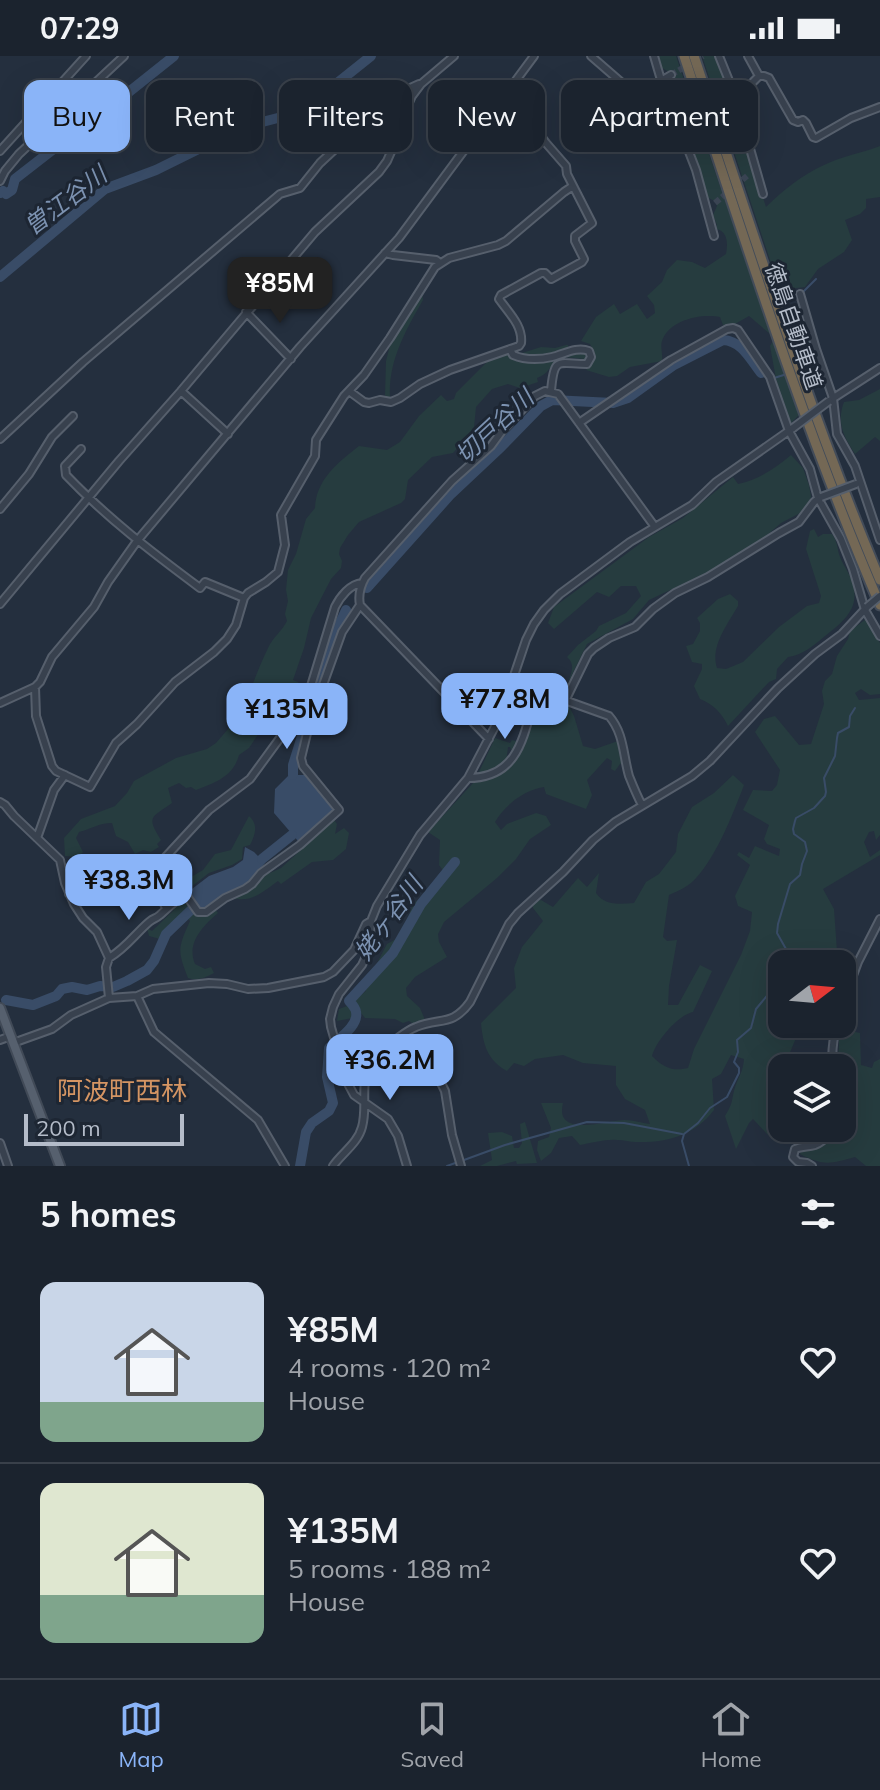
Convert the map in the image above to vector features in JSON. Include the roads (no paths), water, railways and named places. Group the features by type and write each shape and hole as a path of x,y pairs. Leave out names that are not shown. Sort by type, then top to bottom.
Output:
{"highway":[{"name":"徳島自動車道","path":"684,56 813,437 880,605"},
{"name":"徳島自動車道","path":"694,56 808,395 880,580"}],"main road":[{"path":"0,1008 60,1166"}],"street":[{"path":"0,151 86,56"},
{"path":"0,181 19,154 124,56"},
{"path":"0,604 315,232 379,172 395,143 412,96 421,84 454,56"},
{"path":"515,80 534,56"},
{"path":"591,56 619,80"},
{"path":"654,56 661,80 671,75"},
{"path":"719,56 729,80"},
{"path":"748,56 759,76"},
{"path":"755,80 759,76 769,78 793,120 803,120 816,138 851,118 880,107"},
{"path":"0,439 83,362 280,194 300,188 320,163 399,93 421,84"},
{"path":"349,391 364,402 391,402 450,370 521,343 522,335 499,299 501,295 541,273 551,279 582,262 584,259 575,236 592,223 567,174 566,166 545,142"},
{"path":"0,703 40,682 52,657 94,607 137,541 291,359 399,238 462,152"},
{"path":"689,152 714,236"},
{"path":"751,152 763,194"},
{"path":"747,176 756,169"},
{"path":"35,687 36,716 52,766 56,771 90,787 116,743 175,682 227,639 236,625 244,598 278,572 285,545 281,515 315,456 316,440 390,338 435,267 506,241 573,186"},
{"path":"706,208 715,203"},
{"path":"385,253 440,263"},
{"path":"800,294 831,399 837,434 851,458 880,540"},
{"path":"246,312 291,359"},
{"path":"579,423 671,360 727,329 738,330 770,377 880,636"},
{"path":"510,349 513,355 536,359 582,349 589,351 591,357 587,364 568,362 558,366 552,373 551,391"},
{"path":"407,1166 398,1136 388,1119 354,1095 346,1080 330,1019 339,994 362,965 369,950 371,921 383,894 420,835 468,778 489,739 534,624 560,594 630,542 692,505 716,482 831,399 880,368"},
{"path":"181,391 228,434"},
{"path":"489,739 360,605 358,596 365,578 452,481 491,446 508,423 535,396 545,391 558,394 655,527"},
{"path":"0,509 29,474 52,437 73,416"},
{"path":"81,449 65,466 65,471 88,498 137,541 200,588 205,582 244,598"},
{"path":"565,701 594,648 635,627 675,593 708,577 799,522 819,497 858,483"},
{"path":"69,894 86,884 117,876 137,864 161,862 209,810 250,779 307,699 339,598 356,584 362,583"},
{"path":"333,1166 362,1131 365,1076 375,1058 411,1029 448,1020 462,1013 509,924 518,913 615,822 692,776 710,761 778,688 842,634 880,596"},
{"path":"109,998 106,967 109,958 171,903 186,895 198,912 206,912 252,884 261,873 300,845 339,810 303,766 301,758 310,721 342,632 360,605"},
{"path":"468,778 492,775 508,765 522,742 536,692 539,691 609,716 615,723 629,774 642,805"},
{"path":"37,838 54,790 65,775"},
{"path":"0,802 60,860 69,894 83,918 97,932 109,958"},
{"path":"145,862 145,871 158,889 166,908"},
{"path":"856,967 880,919"},
{"path":"0,1040 12,1040 52,1029 71,1015 109,998 137,996 153,989 209,983 248,989 268,988 324,977 354,950 366,924 371,921"},
{"path":"137,996 154,1032 258,1120 285,1166"},
{"path":"388,1048 411,1054 426,1065 441,1083 461,1166"},
{"path":"812,1166 798,1162 793,1157 795,1149 821,1142"},
{"path":"0,1143 8,1166"}],"water":[{"path":"289,775 305,775 334,810 298,841 274,813 275,789"},
{"path":"245,847 265,863 248,884 205,909 199,909 188,892 209,876 243,860"}],"waterway":[{"path":"0,193 3,191 6,194 12,190 15,179 174,56"},
{"name":"曽江谷川","path":"0,277 105,189 156,170 243,127 301,112 371,56"},
{"path":"805,301 803,292 816,279"},
{"name":"切戸谷川","path":"367,588 451,494 541,406 552,400 613,403 628,398 674,365 723,340 740,347 761,373"},
{"path":"804,368 818,364"},
{"path":"774,378 787,374"},
{"name":"切戸谷川","path":"293,775 293,765 332,640 346,610"},
{"path":"689,1166 682,1141 684,1134 710,1108 727,1097 739,1073 734,1062 738,1052 737,1040 751,1028 756,1009 771,991 768,976 781,961 786,949 777,933 778,924 790,884 800,875 807,851 805,842 794,834 796,818 814,808 825,796 824,778 835,756 838,733 849,727 855,708"},
{"name":"切戸谷川","path":"262,859 292,835"},
{"name":"姥ヶ谷川","path":"300,1166 306,1132 312,1123 329,1111 333,1103 327,1077 329,1048 354,1022 356,1011 349,1001 393,953 421,904 455,862"},
{"name":"切戸谷川","path":"6,1000 33,1005 56,996 62,989 113,987 127,981 147,970 166,934 192,909"},
{"path":"464,1160 587,1122 624,1123 682,1134"},
{"path":"447,1166 458,1162"}],"tunnel":[{"path":"671,75 703,56"},
{"path":"715,203 747,176"}],"district":[{"name":"阿波町西林","path":"122,1090"}]}
